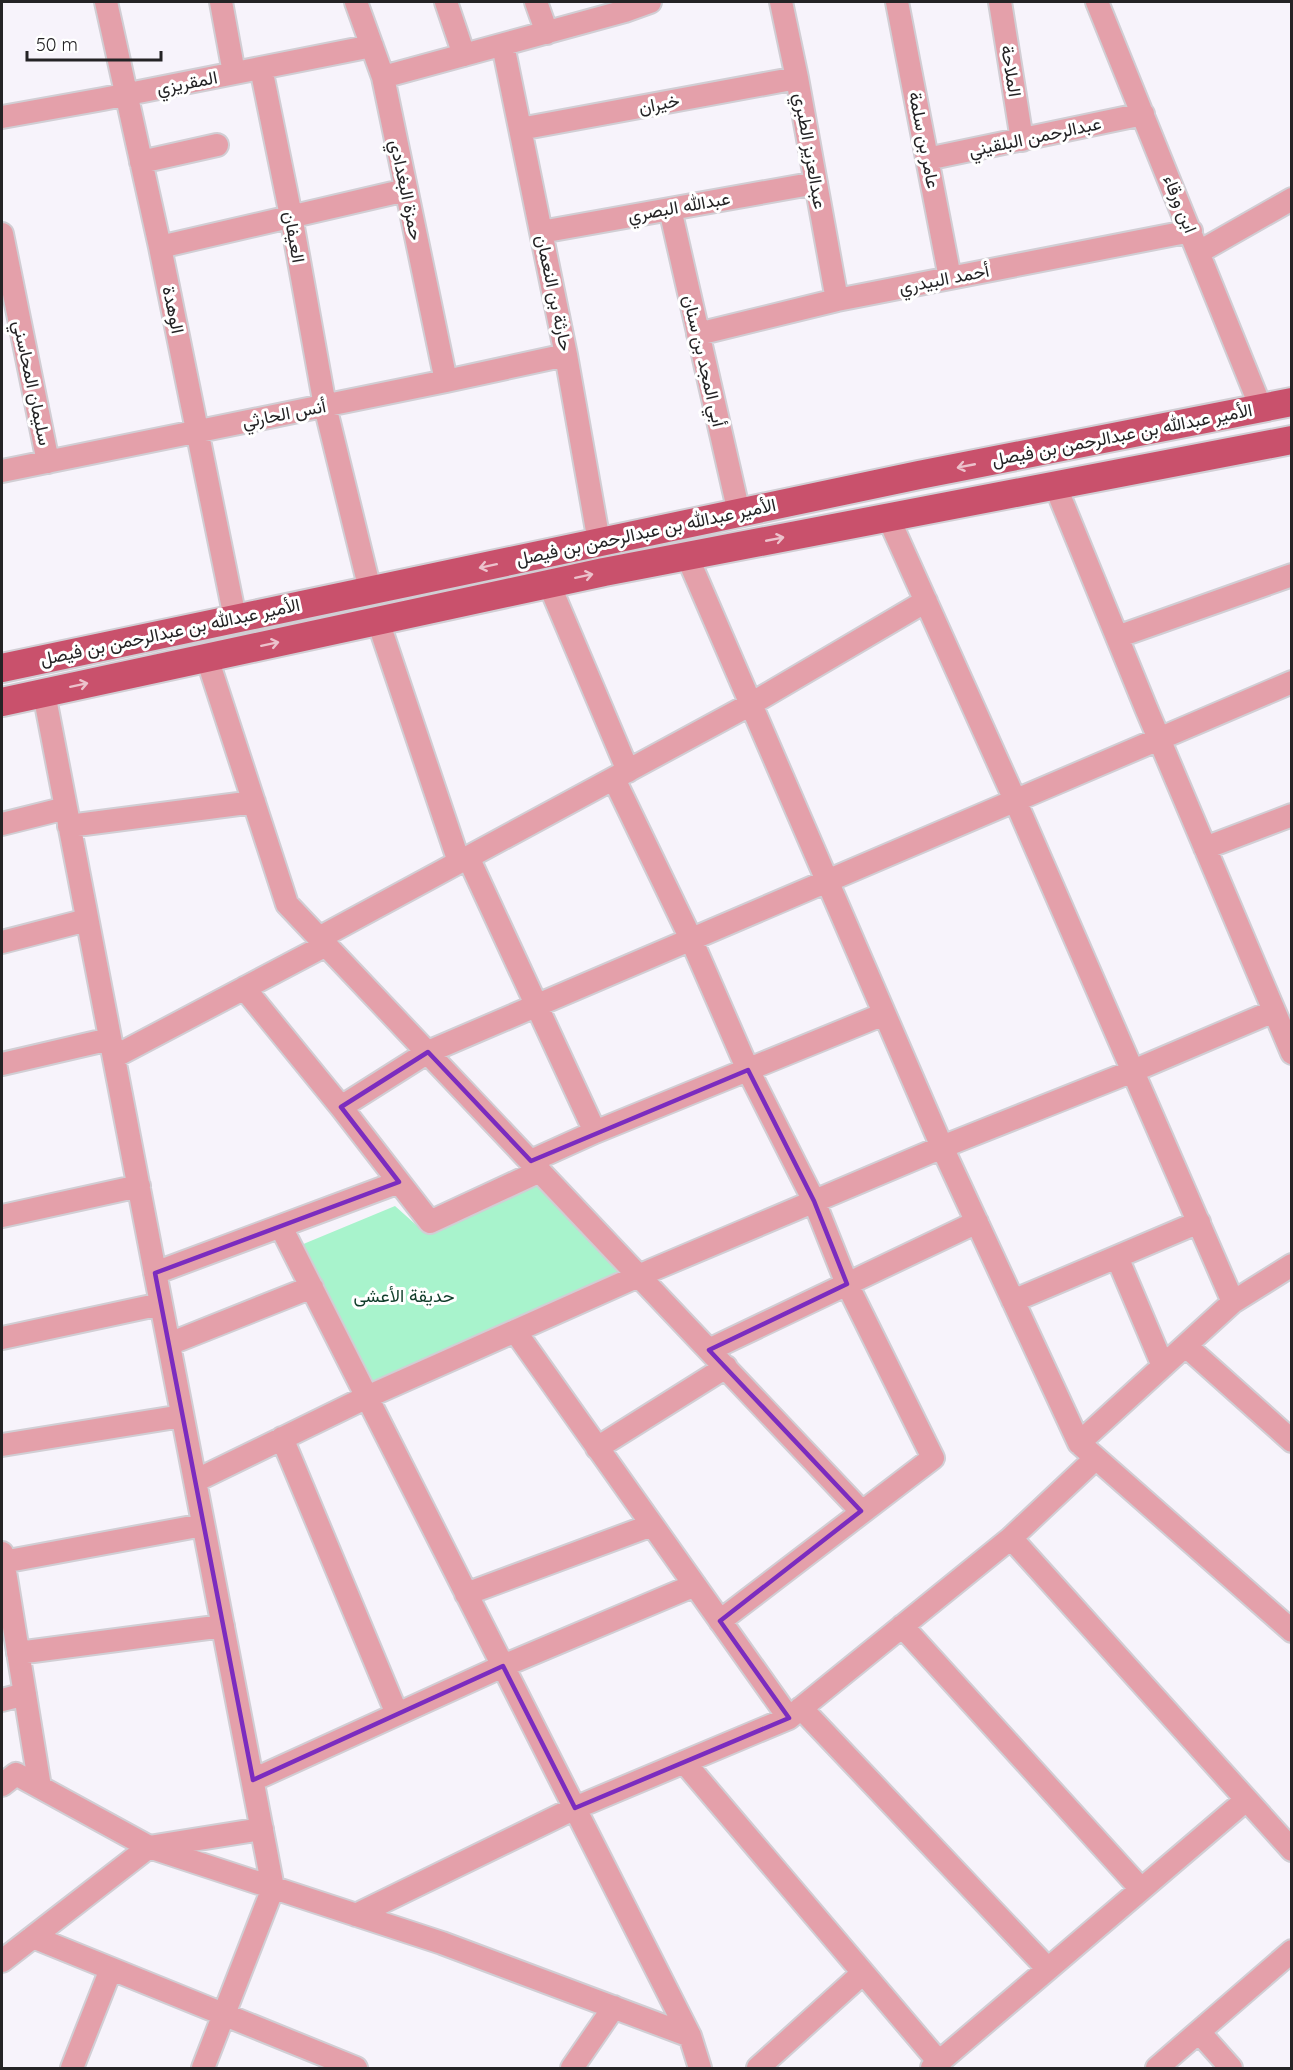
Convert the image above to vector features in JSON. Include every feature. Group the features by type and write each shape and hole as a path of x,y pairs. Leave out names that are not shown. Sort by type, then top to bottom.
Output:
{"main road":[{"name":"الأمير عبدالله بن عبدالرحمن بن فيصل","path":"2,668 739,513 1292,402"},
{"name":"الأمير عبدالله بن عبدالرحمن بن فيصل","path":"2,702 549,584 1292,440"}],"street":[{"name":"الوهدة","path":"106,2 160,247 236,618"},
{"path":"220,2 234,74"},
{"name":"حمزة البغدادي","path":"356,2 383,77 446,381"},
{"path":"446,2 464,55"},
{"path":"536,2 547,33"},
{"path":"383,77 547,33 650,2"},
{"name":"عبدالعزيز الطبري","path":"781,2 837,300"},
{"name":"عامر بن سلمة","path":"897,2 950,278"},
{"name":"الملاحة","path":"1000,2 1022,140"},
{"name":"ابن ورقاء","path":"1097,2 1261,408"},
{"name":"حارثة بن النعمان","path":"503,45 566,354 599,542"},
{"name":"المقريزي","path":"2,117 372,46"},
{"name":"العيفان","path":"261,68 291,216 325,406 370,590"},
{"name":"خيران","path":"520,129 797,78"},
{"name":"عبدالرحمن البلقيني","path":"927,159 1143,114"},
{"path":"141,162 217,145"},
{"name":"عبدالله البصري","path":"541,232 816,183"},
{"path":"160,247 406,190"},
{"path":"1199,252 1292,199"},
{"name":"أبي المجد بن سنان","path":"670,209 739,513"},
{"name":"أحمد البيدري","path":"698,334 837,300 1191,231"},
{"name":"سليمان المحاسني","path":"2,234 48,462"},
{"name":"أنس الحارثي","path":"2,471 446,381 566,354"},
{"path":"1055,485 1159,739 1292,1053"},
{"path":"888,518 1015,800 1233,1302"},
{"path":"687,556 942,1147 1013,1301 1087,1450 1288,1620"},
{"path":"1117,637 1292,575"},
{"path":"549,584 621,775 748,1070 814,1201 847,1284 933,1458 720,1621"},
{"path":"2,1064 112,1048 244,988 463,860 751,704 926,601"},
{"path":"378,621 463,860 537,1006 596,1132"},
{"path":"207,658 287,904 861,1511"},
{"path":"341,1107 428,1052 1292,682"},
{"path":"44,693 273,1888 203,2068"},
{"path":"2,824 254,802"},
{"path":"1205,848 1292,814"},
{"path":"2,942 87,920"},
{"path":"244,988 341,1107 430,1222 596,1132 885,1014"},
{"path":"195,1481 367,1397 640,1276 942,1147 1133,1071 1274,1011"},
{"path":"155,1273 399,1182"},
{"path":"2,1216 138,1186"},
{"path":"709,1350 977,1222"},
{"path":"1013,1301 1199,1222"},
{"path":"281,1227 690,2036 700,2068"},
{"path":"1117,1257 1163,1366"},
{"path":"356,1915 575,1808 795,1713 1011,1538 1163,1366 1233,1302 1292,1265"},
{"path":"169,1344 312,1287"},
{"path":"2,1338 161,1304"},
{"path":"515,1331 720,1621 795,1713 1048,1969"},
{"path":"1186,1346 1292,1441"},
{"path":"597,1448 726,1367"},
{"path":"2,1445 182,1416"},
{"path":"282,1438 398,1714"},
{"path":"40,1787 2,1558 203,1525"},
{"path":"466,1594 652,1525"},
{"path":"1011,1538 1292,1850"},
{"path":"253,1780 503,1666 695,1585"},
{"path":"18,1653 223,1626"},
{"path":"902,1626 1141,1889"},
{"path":"2,1700 25,1694"},
{"path":"684,1762 863,1973 936,2065 1246,1800"},
{"path":"2,1785 16,1774 148,1847 442,1943 690,2036"},
{"path":"2,1961 148,1847 262,1829"},
{"path":"33,1937 356,2068"},
{"path":"1156,2068 1292,1951"},
{"path":"72,2068 111,1969"},
{"path":"758,2068 863,1973"},
{"path":"572,2068 614,2007"},
{"path":"1199,2032 1231,2068"}],"highlighted area":[{"path":"428,1052 531,1161 748,1070 814,1201 847,1284 709,1350 861,1511 720,1621 789,1718 575,1808 503,1666 253,1780 155,1273 399,1182 341,1107"}],"green space":[{"name":"حديقة الأعشى","path":"530,1175 623,1277 372,1383 301,1245 395,1206 423,1231"}]}
